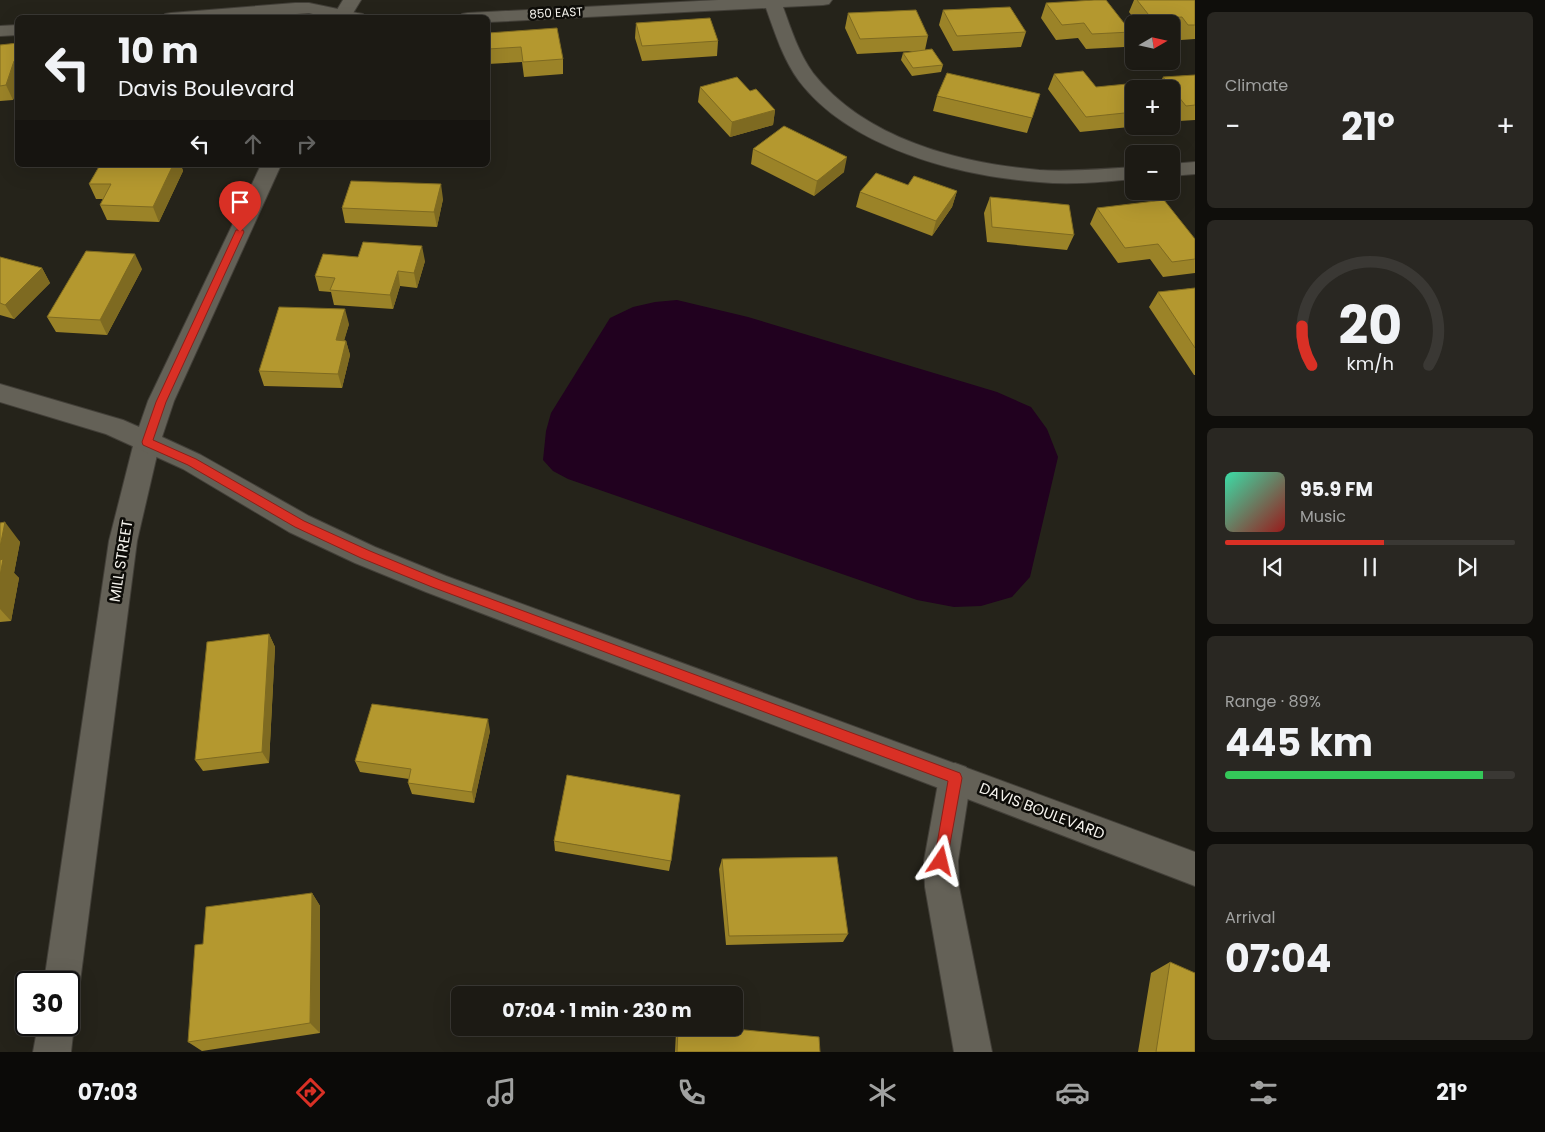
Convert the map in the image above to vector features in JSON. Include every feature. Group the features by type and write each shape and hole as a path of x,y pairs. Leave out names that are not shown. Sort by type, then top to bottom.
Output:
{"street":[{"name":"850 EAST","path":"490,17 823,0"},
{"path":"773,3 792,53 807,78 819,91 849,116 888,138 943,158 1007,173 1074,177 1125,174"},
{"path":"208,15 296,8 348,12"},
{"path":"0,31 15,30"},
{"name":"MILL STREET","path":"64,971 123,541 147,442 161,402 270,167"},
{"name":"DAVIS BOULEVARD","path":"0,393 107,425 147,442 192,462 300,524 366,555 436,584 1195,870"},
{"path":"955,778 941,861 942,887 973,1052"},
{"path":"52,1052 54,1036"}],"shaded area":[{"path":"677,300 748,317 997,392 1031,407 1047,429 1058,457 1030,577 1012,597 981,606 954,607 917,600 568,479 553,471 543,460 546,431 551,413 610,318 633,307"}],"building":[{"path":"1106,0 1125,24 1125,32 1092,34 1084,23 1062,25 1046,3"},
{"path":"1137,0 1195,0 1195,25 1188,25 1180,15 1149,15"},
{"path":"1010,7 1026,32 957,36 943,10"},
{"path":"916,10 928,36 860,39 848,13"},
{"path":"710,18 718,41 642,46 636,23"},
{"path":"557,28 563,59 523,62 521,47 490,49 490,33"},
{"path":"15,43 15,61 6,85 0,86 0,45"},
{"path":"932,49 943,65 913,68 903,53"},
{"path":"1083,71 1096,87 1125,84 1125,113 1086,117 1054,74"},
{"path":"947,73 1040,94 1032,118 937,96"},
{"path":"1195,75 1195,105 1186,106 1180,98 1180,80 1165,80 1163,77"},
{"path":"737,77 750,91 756,89 775,110 732,122 700,87"},
{"path":"784,126 847,157 817,181 753,149"},
{"path":"99,167 172,167 153,207 100,205 111,184 89,184"},
{"path":"876,173 908,185 914,176 957,191 936,221 860,192"},
{"path":"351,181 441,184 434,212 342,208"},
{"path":"990,197 1069,205 1074,235 992,227"},
{"path":"1164,200 1195,239 1195,259 1172,262 1158,244 1125,248 1097,208"},
{"path":"363,242 422,246 414,273 398,271 390,295 330,290 335,278 315,276 323,254 358,257"},
{"path":"86,251 135,254 100,320 47,317"},
{"path":"0,257 42,268 5,305 0,303"},
{"path":"1195,288 1195,348 1158,292"},
{"path":"279,307 345,309 336,340 346,341 338,374 259,371"},
{"path":"5,522 0,547 0,523"},
{"path":"3,559 0,576 0,560"},
{"path":"269,634 262,752 195,760 207,642"},
{"path":"372,704 488,719 472,792 408,783 411,769 355,761"},
{"path":"567,775 680,795 671,861 554,841"},
{"path":"837,857 848,934 729,936 722,859"},
{"path":"312,893 310,1023 188,1042 195,945 203,944 206,907"},
{"path":"1170,962 1195,973 1195,1052 1156,1052"},
{"path":"743,1030 819,1037 820,1052 677,1052 678,1036 743,1036"}],"route":[{"path":"240,232 161,402 147,442 192,462 300,524 366,555 436,584 955,778 941,861"}]}
